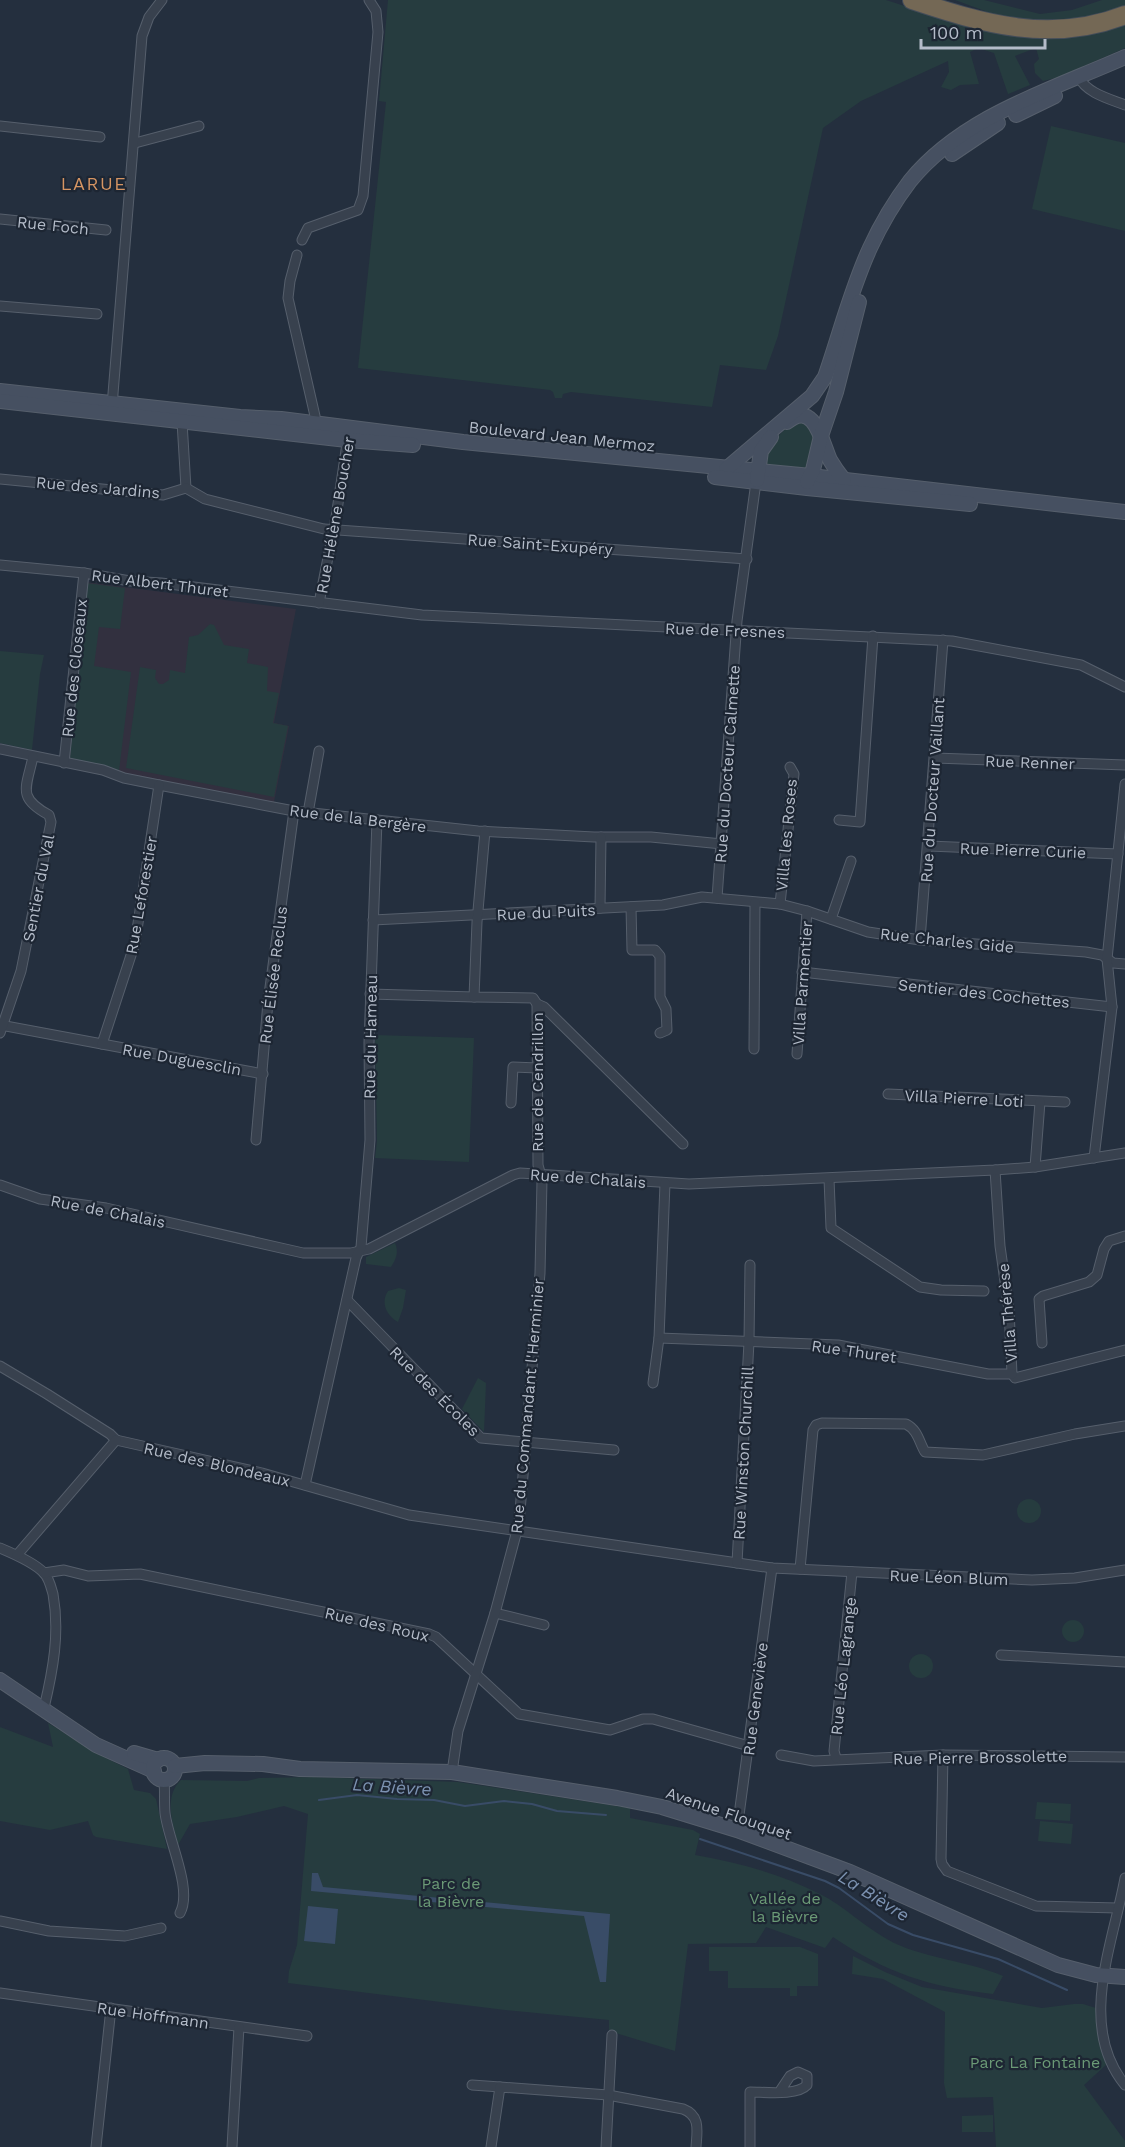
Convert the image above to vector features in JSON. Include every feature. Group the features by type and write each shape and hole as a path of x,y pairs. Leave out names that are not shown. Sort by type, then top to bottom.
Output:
{"highway":[{"path":"912,0 984,23 1030,29 1078,28 1125,15"},
{"path":"943,0 976,15 1030,29"}],"main road":[{"path":"790,485 807,482 811,476 867,279 893,222 925,177 960,148 997,124 1125,59"},
{"path":"726,469 820,387 869,249 886,217 911,180 933,158 970,129 1031,97 1125,67"},
{"path":"938,165 942,154 970,129"},
{"path":"911,180 925,177"},
{"name":"Boulevard Jean Mermoz","path":"0,392 182,422 304,435 349,433 451,441 726,469 790,485 1121,516"},
{"name":"Boulevard Jean Mermoz","path":"0,401 281,418 315,422 371,440 757,476 811,476 1121,516"},
{"path":"757,476 761,451 776,427 793,417 806,416 821,436 831,461 844,480"},
{"name":"Avenue Flouquet","path":"0,1680 96,1745 165,1770 276,1772 300,1769 452,1772 625,1799 662,1807 737,1830 850,1872 1058,1965 1103,1976 1125,1977"}],"street":[{"path":"112,409 142,36 149,16 162,0"},
{"path":"302,240 308,228 358,210 363,196 378,32 376,10 369,0"},
{"path":"1080,81 1125,105"},
{"path":"0,126 100,137"},
{"path":"135,143 199,126"},
{"name":"Rue Foch","path":"0,219 106,230"},
{"path":"297,255 290,281 289,305 315,422 304,435"},
{"path":"0,306 97,314"},
{"path":"182,422 186,488 205,499 324,529 332,529"},
{"name":"Rue Hélène Boucher","path":"319,603 349,433"},
{"name":"Rue du Docteur Calmette","path":"717,898 736,631 757,476"},
{"name":"Rue des Jardins","path":"0,479 163,495 186,488"},
{"name":"Rue Saint-Exupéry","path":"332,529 747,559"},
{"name":"Rue Albert Thuret","path":"0,565 84,573 130,581 319,603"},
{"name":"Rue des Closeaux","path":"64,763 84,573"},
{"name":"Rue de Fresnes","path":"319,603 422,615 943,640 983,645 1081,665 1125,687"},
{"path":"839,820 860,822 873,636"},
{"name":"Rue du Docteur Vaillant","path":"921,940 943,640"},
{"name":"Rue de la Bergère","path":"0,749 103,770 159,785 308,813 485,831 601,837 651,837 722,844"},
{"path":"308,813 319,751"},
{"name":"Sentier du Val","path":"1,1028 21,971 51,822 49,815 33,807 28,801 26,793 33,757"},
{"name":"Rue Renner","path":"935,759 1125,765"},
{"name":"Villa les Roses","path":"780,904 794,774 790,767"},
{"path":"1094,1158 1112,1007 1107,959 1121,869 1118,854 1125,784"},
{"name":"Rue Leforestier","path":"102,1044 135,943 159,785"},
{"name":"Rue Élisée Reclus","path":"256,1140 269,990 294,811"},
{"name":"Rue du Hameau","path":"359,1253 370,1140 370,994 377,820"},
{"path":"370,994 474,997 485,831"},
{"path":"600,908 601,837"},
{"name":"Rue Pierre Curie","path":"929,846 1118,854"},
{"path":"831,920 851,861"},
{"name":"Rue du Puits","path":"374,920 663,905 702,897 717,898"},
{"name":"Rue Charles Gide","path":"717,898 780,904 868,932 921,940 1086,952 1102,955 1113,963 1125,964"},
{"path":"754,1049 755,903"},
{"path":"631,907 632,950 655,950 660,956 660,997 666,1009 667,1030 660,1033"},
{"name":"Villa Parmentier","path":"797,1054 807,911"},
{"name":"Sentier des Cochettes","path":"802,972 1112,1007"},
{"name":"Rue de Cendrillon","path":"474,997 533,998 537,1004 538,1165 540,1174"},
{"path":"537,1004 543,1007 683,1144"},
{"path":"1,1028 102,1044"},
{"name":"Rue Duguesclin","path":"102,1044 262,1074"},
{"path":"511,1103 513,1067 538,1068"},
{"name":"Villa Pierre Loti","path":"888,1095 1065,1102"},
{"name":"Villa Pierre Loti","path":"1035,1167 1040,1102"},
{"name":"Rue de Chalais","path":"0,1185 40,1199 116,1210 303,1253 359,1253 513,1175 540,1174 665,1183 829,1179 1035,1167 1125,1153"},
{"name":"Villa Thérèse","path":"995,1170 1000,1246 1009,1310 1012,1374 1015,1378 1125,1350"},
{"name":"Rue du Commandant l'Herminier","path":"452,1772 458,1731 495,1613 517,1532 540,1273 542,1180 540,1174"},
{"path":"829,1179 831,1228 920,1287 941,1290 984,1290"},
{"path":"653,1383 659,1338 665,1183"},
{"path":"1041,1343 1039,1299 1089,1282 1097,1275 1104,1249 1109,1240 1125,1236"},
{"name":"Rue des Blondeaux","path":"116,1440 305,1485 359,1253"},
{"name":"Rue Winston Churchill","path":"737,1563 749,1342 750,1265"},
{"name":"Rue des Écoles","path":"347,1300 481,1438 614,1449"},
{"name":"Rue Thuret","path":"659,1338 838,1345 988,1374 1012,1374"},
{"path":"0,1366 116,1440 17,1555"},
{"path":"800,1569 813,1430 816,1425 822,1423 906,1424 912,1427 917,1434 925,1452 971,1455 983,1455 1076,1434 1125,1426"},
{"name":"Rue Léon Blum","path":"305,1485 409,1515 772,1568 1032,1580 1075,1578 1125,1570"},
{"path":"0,1548 17,1555 44,1573 51,1585 56,1609 57,1639 52,1677 44,1708"},
{"name":"Rue Geneviève","path":"737,1830 772,1568"},
{"name":"Rue des Roux","path":"44,1573 64,1570 88,1576 140,1574 429,1634 436,1637 516,1712 522,1715 610,1730 643,1719 653,1719 749,1746"},
{"name":"Rue Léo Lagrange","path":"836,1758 834,1752 852,1572"},
{"path":"495,1613 544,1625"},
{"path":"1001,1655 1125,1662"},
{"name":"Rue Pierre Brossolette","path":"781,1755 814,1761 836,1758 839,1760 943,1755 1125,1757"},
{"path":"943,1755 941,1859 946,1871 1036,1906 1118,1908"},
{"path":"165,1770 165,1814 183,1889 183,1907 180,1913"},
{"path":"1125,1878 1103,1976 1102,2029 1105,2050 1117,2075 1125,2085"},
{"path":"0,1921 49,1931 125,1936 161,1928"},
{"name":"Rue Hoffmann","path":"0,1993 307,2036"},
{"path":"96,2147 111,2008"},
{"path":"232,2147 239,2027"},
{"path":"606,2147 612,2035"},
{"path":"472,2085 609,2096 689,2111 697,2123 696,2147"},
{"path":"491,2147 500,2087"},
{"path":"750,2147 750,2092 780,2091"}],"shaded area":[{"path":"85,582 296,609 274,723 289,726 274,802 173,784 71,760 69,757"}],"green space":[{"path":"388,0 886,0 954,22 1125,21 1125,48 1060,77 1043,81 1035,73 1034,64 1039,59 1036,48 1015,56 1030,85 1008,94 994,53 978,48 970,52 979,84 960,85 951,90 941,87 949,72 948,61 861,101 823,128 778,336 766,370 720,365 712,407 571,392 563,394 562,398 555,398 550,390 358,368 386,102 379,101"},
{"path":"955,0 984,0 1040,14 1072,10 1102,0 1125,0 1125,9 1091,18 1044,24 1003,17"},
{"path":"1051,126 1125,143 1125,231 1032,209"},
{"path":"799,419 813,430 814,450 806,468 764,464 765,450 792,422"},
{"path":"86,583 125,588 120,629 99,627 94,666 131,672 119,771 71,760 70,757"},
{"path":"210,624 214,625 224,645 249,649 247,663 268,667 267,691 279,693 273,723 288,726 274,797 126,768 140,667 156,670 155,678 159,684 169,680 170,670 185,673 189,637 198,635"},
{"path":"0,651 44,655 32,750 0,743"},
{"path":"375,1035 474,1038 469,1162 375,1158 377,1141"},
{"path":"395,1243 396,1255 391,1267 366,1264 366,1257"},
{"path":"399,1288 406,1290 398,1322 388,1313 385,1300 388,1291"},
{"path":"478,1378 486,1383 484,1432 462,1409"},
{"path":"1029,1499 1034,1500 1040,1506 1040,1516 1034,1522 1029,1523 1024,1522 1018,1516 1017,1511 1018,1506 1024,1500"},
{"path":"1073,1620 1081,1623 1084,1631 1081,1639 1073,1642 1065,1639 1062,1631 1065,1623"},
{"path":"921,1654 929,1658 933,1666 929,1674 921,1678 913,1674 909,1666 913,1658"},
{"path":"48,1723 100,1755 128,1769 134,1790 150,1793 156,1799 167,1849 96,1837 88,1821 50,1830 0,1821 0,1727 53,1747"},
{"name":"Parc de la Bièvre","path":"313,1777 458,1782 630,1808 630,1818 693,1830 700,1834 695,1855 727,1861 789,1880 828,1898 894,1943 1003,1976 993,1994 949,1987 890,1969 833,1937 825,1948 766,1927 756,1943 688,1944 675,2051 609,2031 609,2020 505,2010 288,1983 297,1945 308,1814 284,1806 237,1817 190,1824 178,1845 172,1820 171,1802 175,1787 181,1780 247,1781 259,1778"},
{"path":"1037,1802 1071,1804 1070,1821 1035,1819"},
{"path":"1040,1821 1073,1824 1071,1844 1038,1841"},
{"path":"709,1947 800,1947 818,1954 818,1986 797,1986 797,1996 790,1996 790,1988 728,1988 728,1971 709,1971"},
{"name":"Parc La Fontaine","path":"853,1956 922,1987 1042,2008 1083,2004 1099,2009 1107,2064 1084,2085 1125,2141 1125,2147 996,2147 993,2097 947,2098 944,2083 945,2012 883,1979 852,1974"},
{"path":"993,2115 993,2132 962,2132 962,2116"}],"water":[{"path":"312,1873 318,1873 323,1887 610,1914 606,1982 600,1982 584,1916 311,1891"},
{"path":"308,1906 338,1909 335,1944 304,1941"}],"waterway":[{"name":"La Bièvre","path":"319,1800 357,1795 434,1800 465,1806 504,1801 532,1804 557,1811 606,1815"},
{"name":"La Bièvre","path":"700,1839 825,1881 839,1888 888,1924 913,1935 998,1959 1067,1990"}],"district":[{"name":"LARUE","path":"94,184"}],"park label":[{"name":"Vallée de la Bièvre","path":"785,1907"}]}
